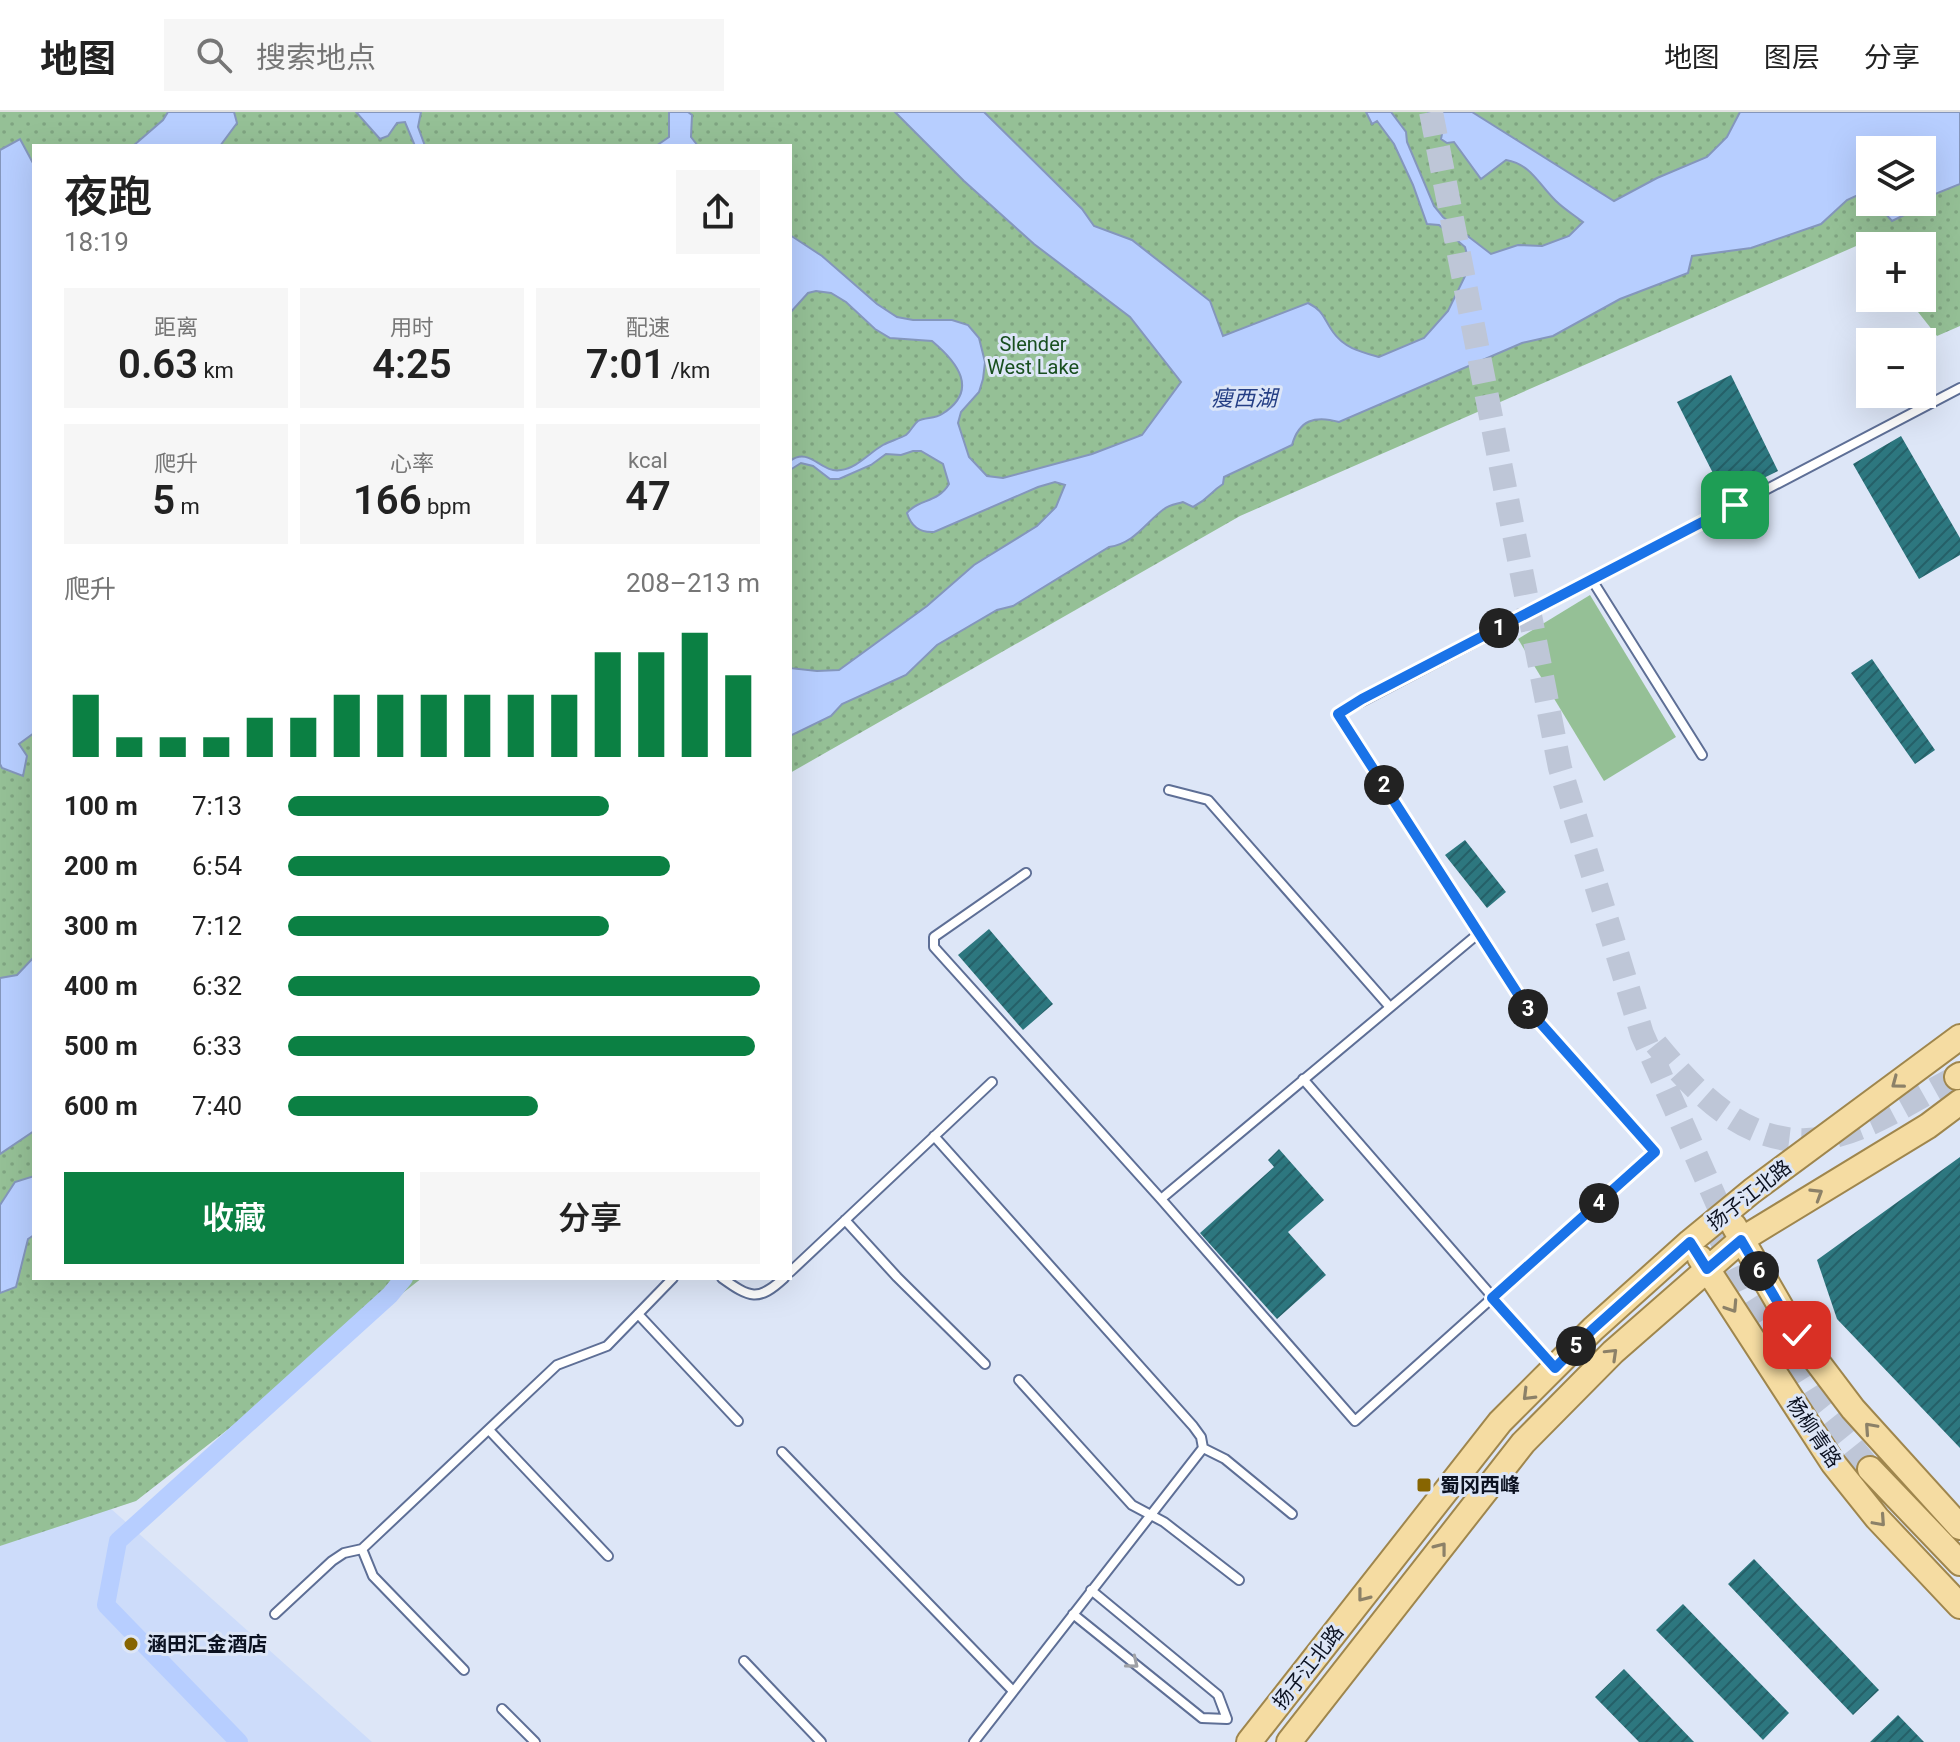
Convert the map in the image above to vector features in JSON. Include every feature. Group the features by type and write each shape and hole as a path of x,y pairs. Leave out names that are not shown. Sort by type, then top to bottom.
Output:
{"main road":[{"name":"扬子江北路","path":"1249,1742 1500,1422 1593,1329 1727,1212 1960,1037"},
{"name":"扬子江北路","path":"1289,1742 1523,1443 1613,1352 1741,1240 1928,1126 1960,1102"},
{"path":"1727,1212 1797,1335 1853,1409 1960,1527"},
{"name":"杨柳青路","path":"1690,1242 1833,1463 1877,1518 1960,1606"},
{"path":"1870,1469 1960,1563"}],"lane":[{"path":"1026,873 934,937 934,947 1355,1421 1655,1152 1527,1008 1338,714 1960,388"},
{"path":"1592,580 1702,755"},
{"path":"1169,790 1208,800 1389,1006"},
{"path":"1161,1199 1479,933"},
{"path":"1303,1079 1555,1368"},
{"path":"792,1270 992,1082"},
{"path":"934,1136 1193,1426 1201,1437 1203,1448 974,1742"},
{"path":"845,1220 897,1277 985,1364"},
{"path":"275,1614 332,1561 344,1553 362,1549 557,1365 607,1346 671,1280"},
{"path":"725,1280 753,1296 767,1294 782,1280"},
{"path":"638,1314 738,1421"},
{"path":"1019,1380 1132,1505 1164,1522 1239,1580"},
{"path":"489,1430 608,1556"},
{"path":"1203,1448 1225,1459 1292,1514"},
{"path":"782,1452 1013,1691"},
{"path":"362,1549 373,1576 464,1670"},
{"path":"1073,1614 1202,1718 1227,1719 1218,1695 1091,1590"},
{"path":"744,1661 821,1742"},
{"path":"502,1709 535,1742"}],"shaded area":[{"name":"涵田汇金酒店","path":"109,1507 372,1742 0,1742 0,1546"}],"green space":[{"name":"Slender West Lake","path":"0,112 1960,112 1960,326 1937,336 1936,328 1931,328 1918,312 1936,312 1936,232 1856,232 1856,246 1240,516 792,772 792,144 32,144 32,1280 419,1280 136,1501 0,1546"},
{"path":"1590,595 1676,737 1604,781 1518,639"}],"water":[{"path":"168,112 234,112 237,123 221,144 135,144"},
{"path":"356,112 421,112 418,127 424,144 414,144 405,122 397,123 388,136 380,139"},
{"path":"669,112 688,112 692,115 691,137 696,144 659,144 669,137"},
{"name":"瘦西湖","path":"895,112 984,112 1082,209 1094,226 1132,240 1210,301 1223,336 1308,303 1320,312 1342,342 1379,357 1424,338 1448,311 1470,266 1465,247 1439,225 1427,224 1394,144 1377,121 1372,124 1366,112 1391,112 1406,132 1407,142 1434,206 1443,217 1491,254 1518,245 1542,246 1569,236 1583,222 1515,162 1506,160 1481,179 1454,142 1447,143 1441,139 1443,128 1428,112 1472,112 1614,201 1657,178 1707,157 1727,137 1740,112 1960,112 1960,184 1936,194 1936,136 1856,136 1856,196 1847,200 1821,224 1751,248 1692,256 1688,273 1620,299 1553,336 1522,343 1339,422 1323,419 1309,422 1299,430 1292,445 1224,477 1223,484 1199,504 1193,507 1183,502 1166,508 1126,541 1109,547 1013,606 997,610 937,645 906,675 842,704 831,716 792,735 792,668 839,670 927,606 974,565 1037,526 1056,507 1065,485 1055,482 1038,487 929,532 916,528 907,513 939,495 949,484 943,464 921,451 886,454 871,465 839,479 830,479 813,466 801,463 792,469 792,460 797,457 810,458 834,470 852,466 883,445 906,435 918,421 942,414 954,405 962,386 956,367 932,341 890,338 831,293 808,293 792,311 792,236 822,256 877,304 897,317 952,320 968,325 979,338 985,362 979,392 961,412 958,423 969,457 987,476 1003,478 1092,454 1142,435 1181,382 1130,317 1034,244 964,181"},
{"path":"20,139 32,161 32,734 19,744 27,756 23,776 2,768 0,764 0,150"},
{"path":"32,959 32,1132 0,1154 0,978 17,975"},
{"path":"32,1177 32,1236 28,1239 16,1287 0,1293 0,1205 15,1182"}],"building":[{"path":"1731,375 1778,471 1725,497 1677,402"},
{"path":"1901,436 1960,538 1960,555 1919,579 1853,464"},
{"path":"1872,659 1935,750 1915,764 1851,673"},
{"path":"1465,840 1506,892 1487,908 1445,855"},
{"path":"989,929 1053,1004 1023,1030 958,955"},
{"path":"1279,1149 1324,1200 1288,1232 1326,1275 1277,1319 1200,1233 1274,1167 1268,1160"},
{"path":"1960,1157 1960,1448 1837,1319 1817,1260"},
{"path":"1754,1559 1879,1690 1853,1715 1728,1584"},
{"path":"1683,1604 1789,1713 1763,1740 1656,1630"},
{"path":"1624,1669 1694,1742 1639,1742 1595,1697"},
{"path":"1898,1715 1924,1742 1870,1742"}],"waterway":[{"path":"239,1742 106,1605 118,1541 390,1295 402,1280"}],"tunnel":[{"path":"1431,112 1560,768 1642,1034 1731,1234"},
{"path":"1656,1044 1712,1103 1756,1130 1781,1138 1807,1140 1851,1131 1882,1118 1957,1077"},
{"path":"1719,1235 1748,1296 1809,1393 1870,1469"}],"place":[{"name":"蜀冈西峰","path":"1424,1485"},
{"name":"涵田汇金酒店","path":"131,1644"}],"route":[{"path":"1735,505 1338,714 1527,1008 1655,1152 1492,1298 1555,1368 1593,1329 1690,1242 1707,1269 1741,1240 1797,1335"}]}
